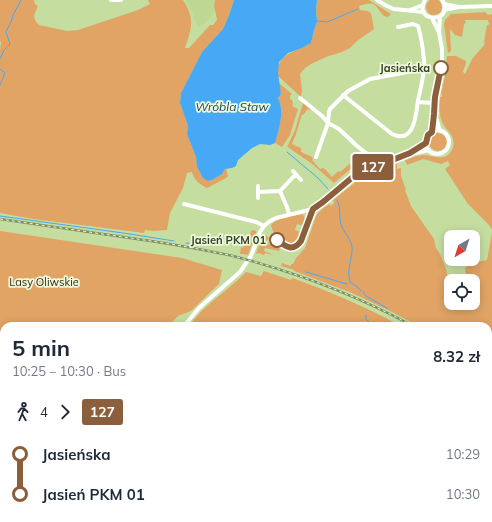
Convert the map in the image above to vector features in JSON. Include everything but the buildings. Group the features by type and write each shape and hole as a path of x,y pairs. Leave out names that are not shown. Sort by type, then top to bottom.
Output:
{"street":[{"path":"111,0 121,0"},
{"path":"377,0 394,9 424,12"},
{"path":"425,0 423,5 424,12 432,18 439,32"},
{"path":"432,132 434,104 442,62 442,48 439,32 440,16 444,10 443,2 459,6 492,6"},
{"path":"408,10 423,5"},
{"path":"444,10 459,6"},
{"path":"432,18 440,16"},
{"path":"343,95 385,130 392,134 397,136 406,134 410,130 415,120 424,69 424,60 418,26 413,24 398,27"},
{"path":"316,157 328,123 330,109 343,95 372,78 424,69"},
{"path":"300,98 322,116 328,123 339,129 357,146 372,157 376,166"},
{"path":"418,102 434,104"},
{"path":"434,114 440,131"},
{"path":"440,131 448,137 449,144 446,150 440,154 434,154 429,150 426,143 428,135 432,132 440,131"},
{"path":"187,322 199,308 236,276 244,267 264,226 270,221 289,214 313,209 354,176 363,171 410,153 426,143"},
{"path":"410,153 429,150"},
{"path":"258,192 280,191 294,173 301,180"},
{"path":"258,186 258,198"},
{"path":"280,191 289,214"},
{"path":"184,204 256,222 264,226"}],"shaded area":[{"path":"185,0 215,0 213,14 204,24 198,27"}],"green space":[{"path":"434,-1 441,4 442,7 437,14 434,15 427,10 426,7 431,0"},
{"path":"0,0 34,0 35,4 38,6 34,15 35,20 39,25 67,31 78,30 138,10 150,4 148,0 183,0 187,6 191,18 191,29 185,48 189,48 210,25 213,25 217,20 214,6 215,0 234,0 223,29 202,52 181,93 180,103 188,126 187,134 196,157 197,167 203,178 208,181 212,180 222,174 226,168 228,176 207,188 198,182 192,172 187,173 183,188 170,213 167,230 145,230 144,233 33,219 0,213"},
{"path":"317,0 369,0 391,14 388,17 384,16 376,6 369,3 359,6 360,10 371,13 374,29 350,48 326,57 305,68 300,74 302,90 301,97 278,76 278,69 283,58 311,43 317,22"},
{"path":"485,12 488,15 492,14 492,230 468,204 445,169 450,165 448,161 441,164 423,159 407,165 405,160 422,155 444,157 451,152 454,143 453,139 442,122 440,116 440,97 442,97 441,94 446,71 447,56 456,56 466,61 463,72 465,74 472,59 485,44 484,42 487,25 489,25 489,22 488,20 465,20 466,23 464,24 462,37 455,35 450,29 451,51 448,53 444,24 445,20 451,14"},
{"path":"279,83 292,94 290,99 292,100 292,106 298,109 290,135 282,147 275,143 280,126 281,115 278,98 281,94"},
{"path":"303,103 311,109 308,109 303,115 302,114 292,144 301,148 301,152 312,157 312,160 320,169 325,169 332,177 360,155 365,155 370,160 353,167 334,183 311,163 289,148 287,146 295,130"},
{"path":"438,133 444,136 447,142 444,148 438,151 432,148 429,142 432,136"},
{"path":"397,163 397,169 401,168 401,176 411,206 434,239 436,248 446,269 447,274 444,274 444,310 480,310 480,274 466,274 465,268 468,266 480,266 480,261 487,260 492,232 492,322 411,322 352,293 281,266 282,263 291,266 291,264 293,264 305,248 316,216 322,209 329,204 331,206 334,203 333,200 357,181 370,174 372,179 374,178 372,173"},
{"path":"302,214 305,218 303,226 297,224 295,230 300,232 298,240 293,244 289,244 277,237 271,225 274,222 290,216"},
{"name":"Lasy Oliwskie","path":"0,231 182,258 222,270 219,284 191,311 178,316 172,322 0,322"},
{"path":"251,231 256,231 256,233 248,255 240,254 241,247 243,248 248,242"},
{"path":"265,235 269,238 266,242 269,244 271,243 280,249 279,251 265,248 264,251 274,255 265,253 264,255 258,253 256,254 262,238"},
{"path":"264,271 291,280 292,278 320,288 394,322 192,322 209,304 246,272 261,276"}],"water":[{"name":"Wróbla Staw","path":"234,0 317,0 317,22 311,43 288,53 279,62 278,73 281,94 278,98 281,115 280,126 275,143 270,145 260,144 252,148 238,160 236,166 225,169 222,174 208,181 203,178 197,167 196,157 187,134 188,126 180,103 181,93 202,52 223,29"}],"waterway":[{"path":"0,59 4,50 10,44 6,32 21,0"},
{"path":"317,21 327,22 358,9"},
{"path":"0,69 5,73 0,85"},
{"path":"287,152 318,178 328,189"},
{"path":"337,200 340,221 352,247 349,268 350,281 361,291"},
{"path":"0,216 174,241"},
{"path":"186,243 192,244"},
{"path":"306,272 347,284"},
{"path":"363,292 366,296 387,308"},
{"path":"366,315 366,319 369,322"}],"railway":[{"path":"0,219 164,243 233,256 279,269 325,285 370,304 405,322"}],"bus line":[{"name":"127","path":"277,240 287,247 295,247 301,241 313,209 354,176 410,153 426,143 428,135 432,132 434,104 441,68"}],"place":[{"name":"Jasieńska","path":"441,68"},
{"name":"Jasień PKM 01","path":"277,240"}]}
